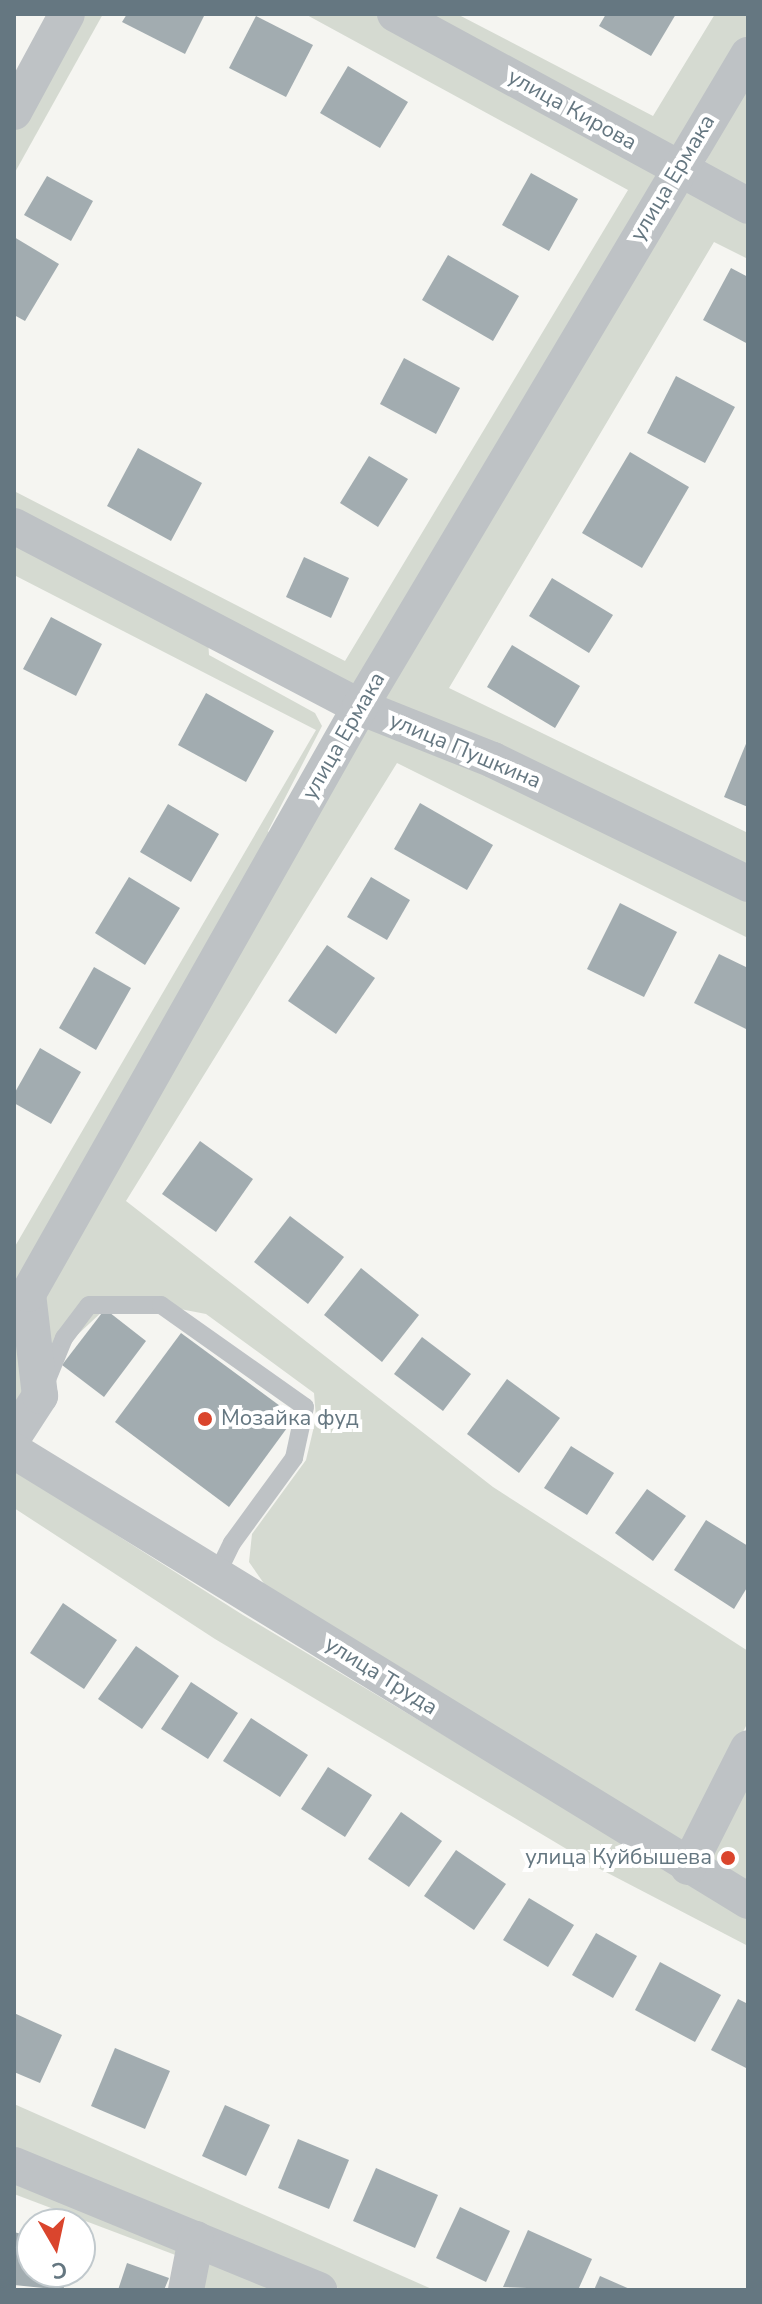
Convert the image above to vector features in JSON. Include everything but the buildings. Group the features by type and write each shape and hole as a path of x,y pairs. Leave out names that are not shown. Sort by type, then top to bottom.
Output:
{"street":[{"path":"14,112 67,14"},
{"name":"улица Кирова","path":"395,14 748,206"},
{"name":"улица Ермака","path":"40,1396 28,1294 360,707 748,55"},
{"name":"улица Пушкина","path":"14,526 360,707 493,760 748,884"},
{"path":"14,1436 40,1396"},
{"name":"улица Труда","path":"14,1451 748,1901"},
{"path":"688,1867 748,1748"},
{"path":"14,2165 319,2290"},
{"path":"186,2290 196,2239"}],"lane":[{"path":"40,1396 64,1338 89,1305 161,1305 305,1407 294,1458 232,1543 217,1574"}],"shaded area":[{"path":"78,14 103,14 14,174 14,133"},
{"path":"305,14 377,14 658,167 660,184 363,689 14,518 14,491 345,661 628,190"},
{"path":"411,14 457,14 653,116 715,14 748,14 748,40 679,153"},
{"path":"748,75 748,196 701,171"},
{"path":"677,187 748,215 748,259 714,242 449,688 748,833 748,875 381,706"},
{"path":"14,536 208,639 209,655 315,713 322,726 268,831 273,841 21,1286 26,1395 14,1413 14,1248 316,730 14,575"},
{"path":"376,722 748,893 748,938 397,763 126,1201 493,1487 748,1651 748,1722 691,1836 683,1842 265,1585 249,1562 252,1534 306,1460 316,1418 314,1393 206,1314 149,1303 105,1309 44,1366 37,1295 360,726"},
{"path":"14,1470 243,1615 748,1917 748,1946 600,1869 215,1639 14,1508"},
{"path":"748,1775 748,1890 713,1859 714,1843"},
{"path":"14,2104 434,2290 343,2290 14,2154"},
{"path":"14,2181 81,2208 51,2208 14,2194"},
{"path":"96,2214 184,2250 178,2256 96,2225"},
{"path":"206,2253 294,2290 199,2290"}],"place":[{"name":"Мозайка фуд","path":"205,1419"},
{"name":"улица Куйбышева","path":"728,1858"}]}
